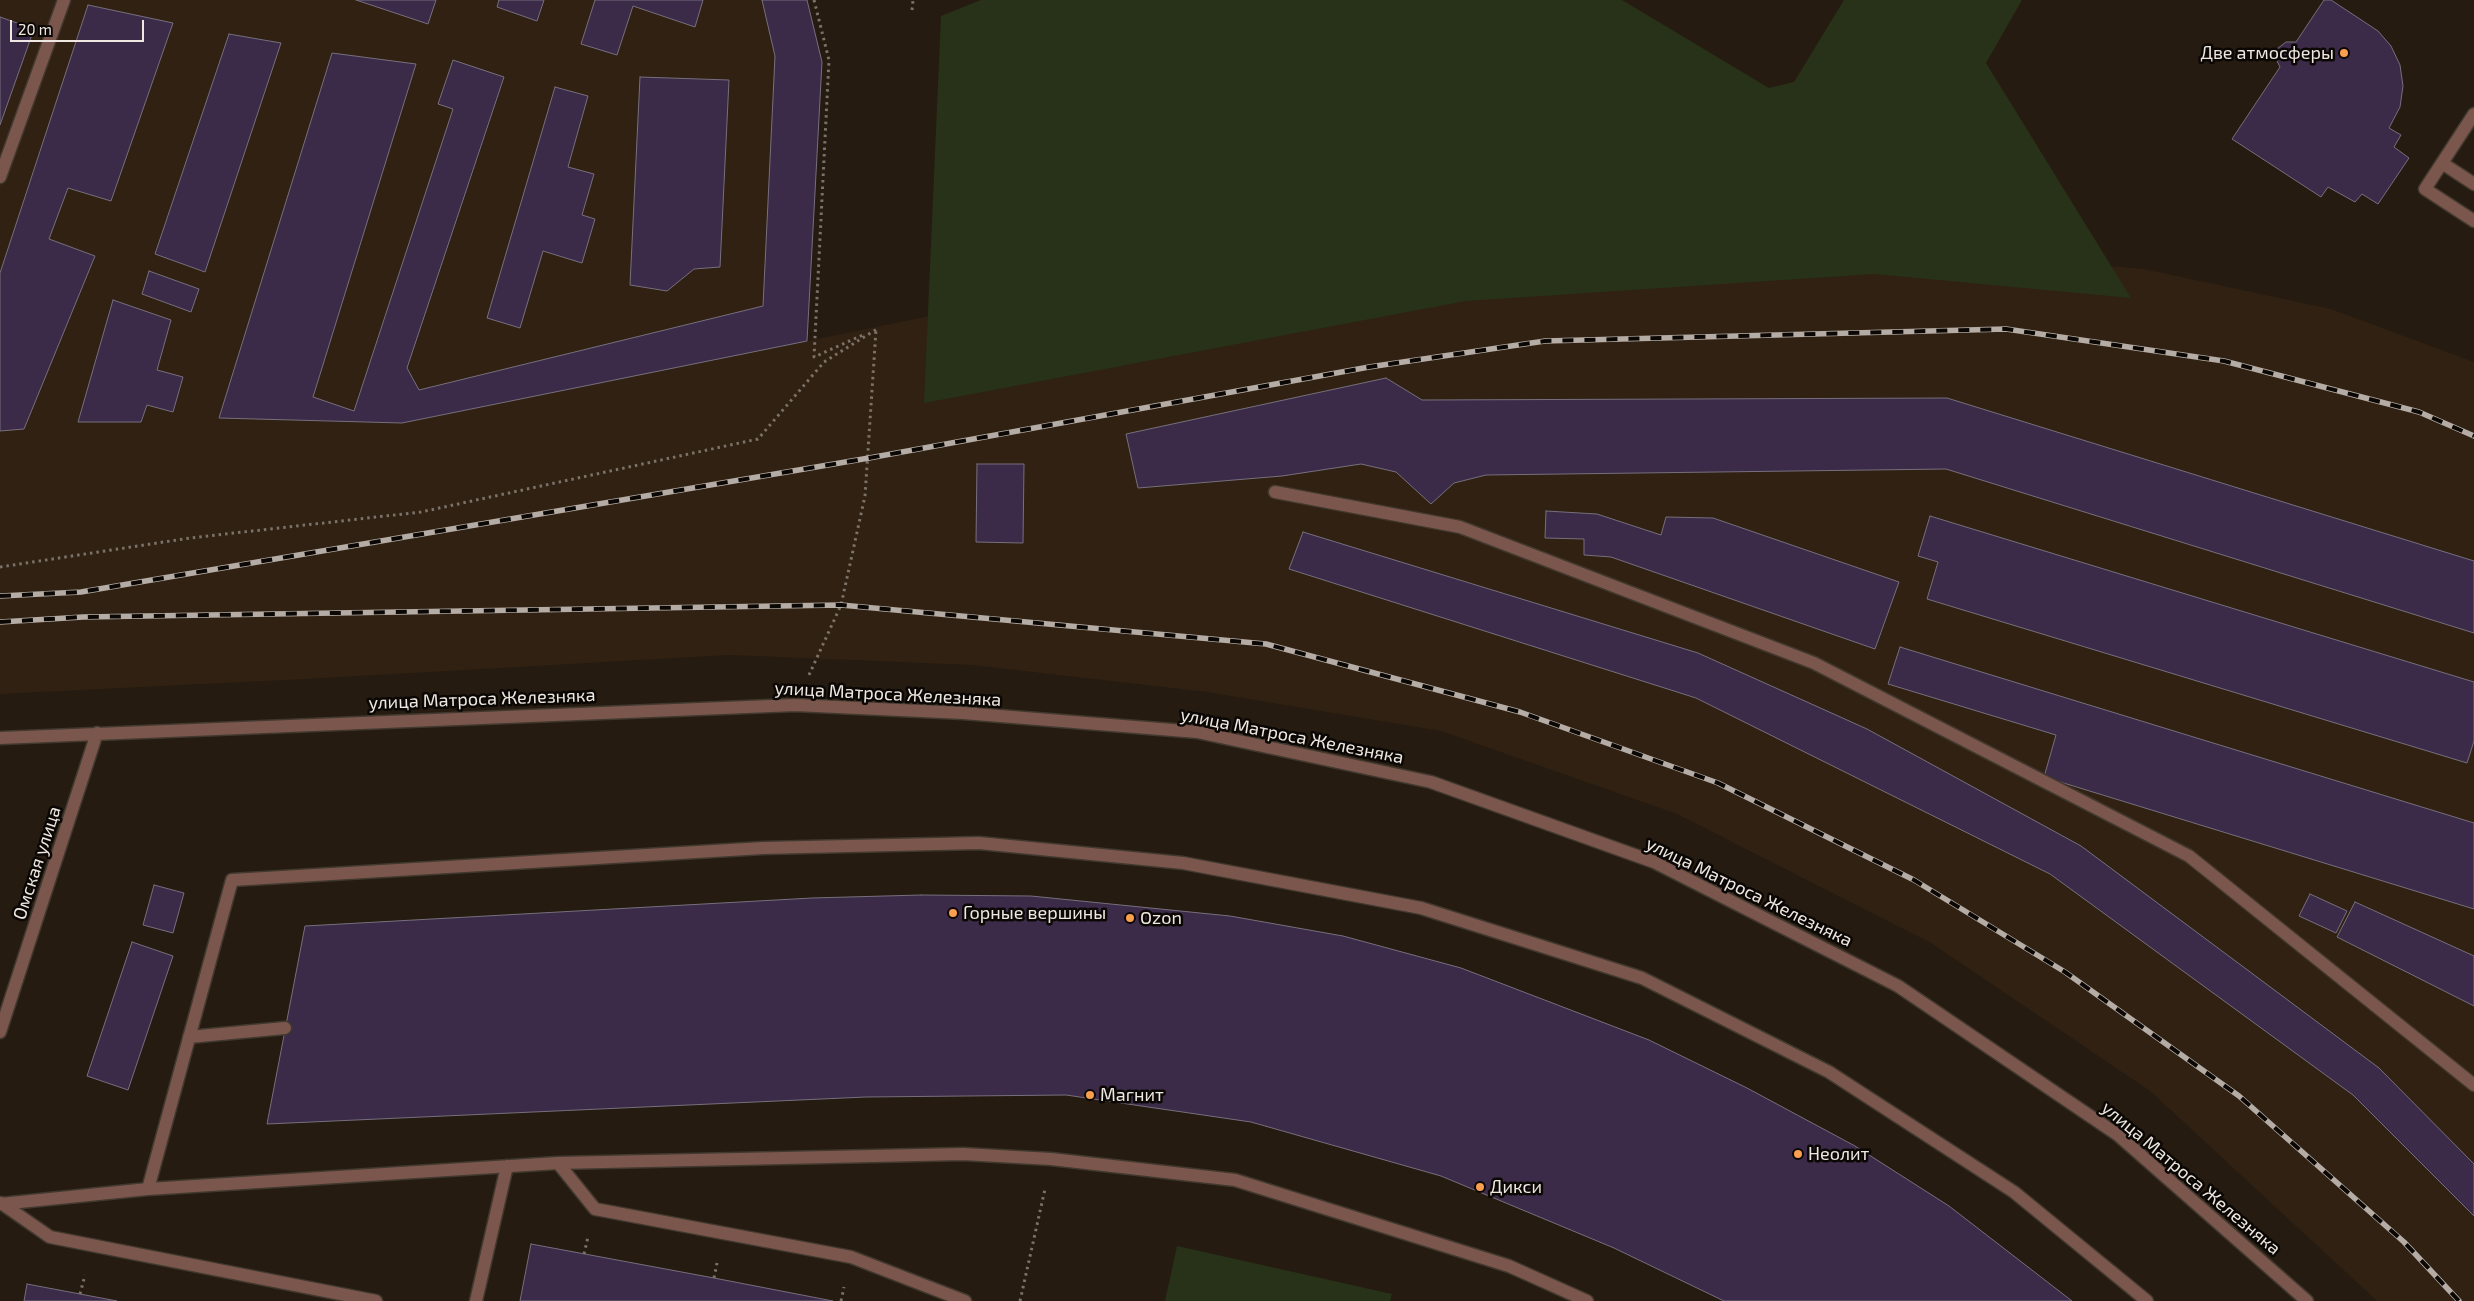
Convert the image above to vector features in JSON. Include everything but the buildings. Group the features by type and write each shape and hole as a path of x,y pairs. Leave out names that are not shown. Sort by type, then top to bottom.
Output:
{"street":[{"path":"0,177 64,0"},
{"path":"2474,114 2425,189 2474,221"},
{"path":"2442,163 2474,184"},
{"path":"1275,492 1460,527 1814,663 2189,856 2474,1085"},
{"name":"улица Матроса Железняка","path":"0,738 795,705 962,714 1197,732 1431,782 1654,862 1898,986 2118,1135 2307,1301"},
{"name":"Омская улица","path":"0,1032 97,733"},
{"path":"148,1189 232,880 763,848 979,843 1183,863 1421,908 1642,978 1829,1072 2014,1192 2147,1301"},
{"path":"189,1037 286,1028"},
{"path":"1,1204 148,1189 558,1163 963,1154 1051,1159 1235,1180 1508,1266 1587,1301"},
{"path":"558,1163 595,1209 850,1257 965,1301"},
{"path":"476,1301 507,1166"},
{"path":"1,1204 50,1237 376,1301"}],"path":[{"path":"814,0 829,60 814,357 876,329"},
{"path":"912,10 913,0"},
{"path":"0,566 190,538 421,512 758,439 824,362 876,329"},
{"path":"795,705 841,606 865,496 876,329"},
{"path":"1020,1301 1051,1159"}],"shaded area":[{"path":"0,0 807,0 822,62 807,341 1220,257 1882,247 2144,269 2331,309 2474,362 2474,1301 2377,1301 2150,1091 1931,943 1677,814 1441,731 1207,692 972,665 730,655 0,694"}],"green space":[{"path":"981,0 1622,0 1769,88 1794,82 1844,0 2022,0 1986,63 2131,298 1874,274 1466,301 924,403 941,16"},
{"path":"1177,1246 1392,1294 1390,1301 1165,1301"}],"railway":[{"path":"0,596 81,592 869,458 1369,367 1545,341 2006,329 2224,361 2419,412 2474,436"},
{"path":"0,622 83,617 841,605 1266,644 1520,712 1718,783 1914,880 2065,972 2239,1096 2404,1242 2459,1301"}],"place":[{"name":"Две атмосферы","path":"2344,53"},
{"name":"Горные вершины","path":"953,913"},
{"name":"Ozon","path":"1130,918"},
{"name":"Магнит","path":"1090,1095"},
{"name":"Неолит","path":"1798,1154"},
{"name":"Дикси","path":"1480,1187"}]}
